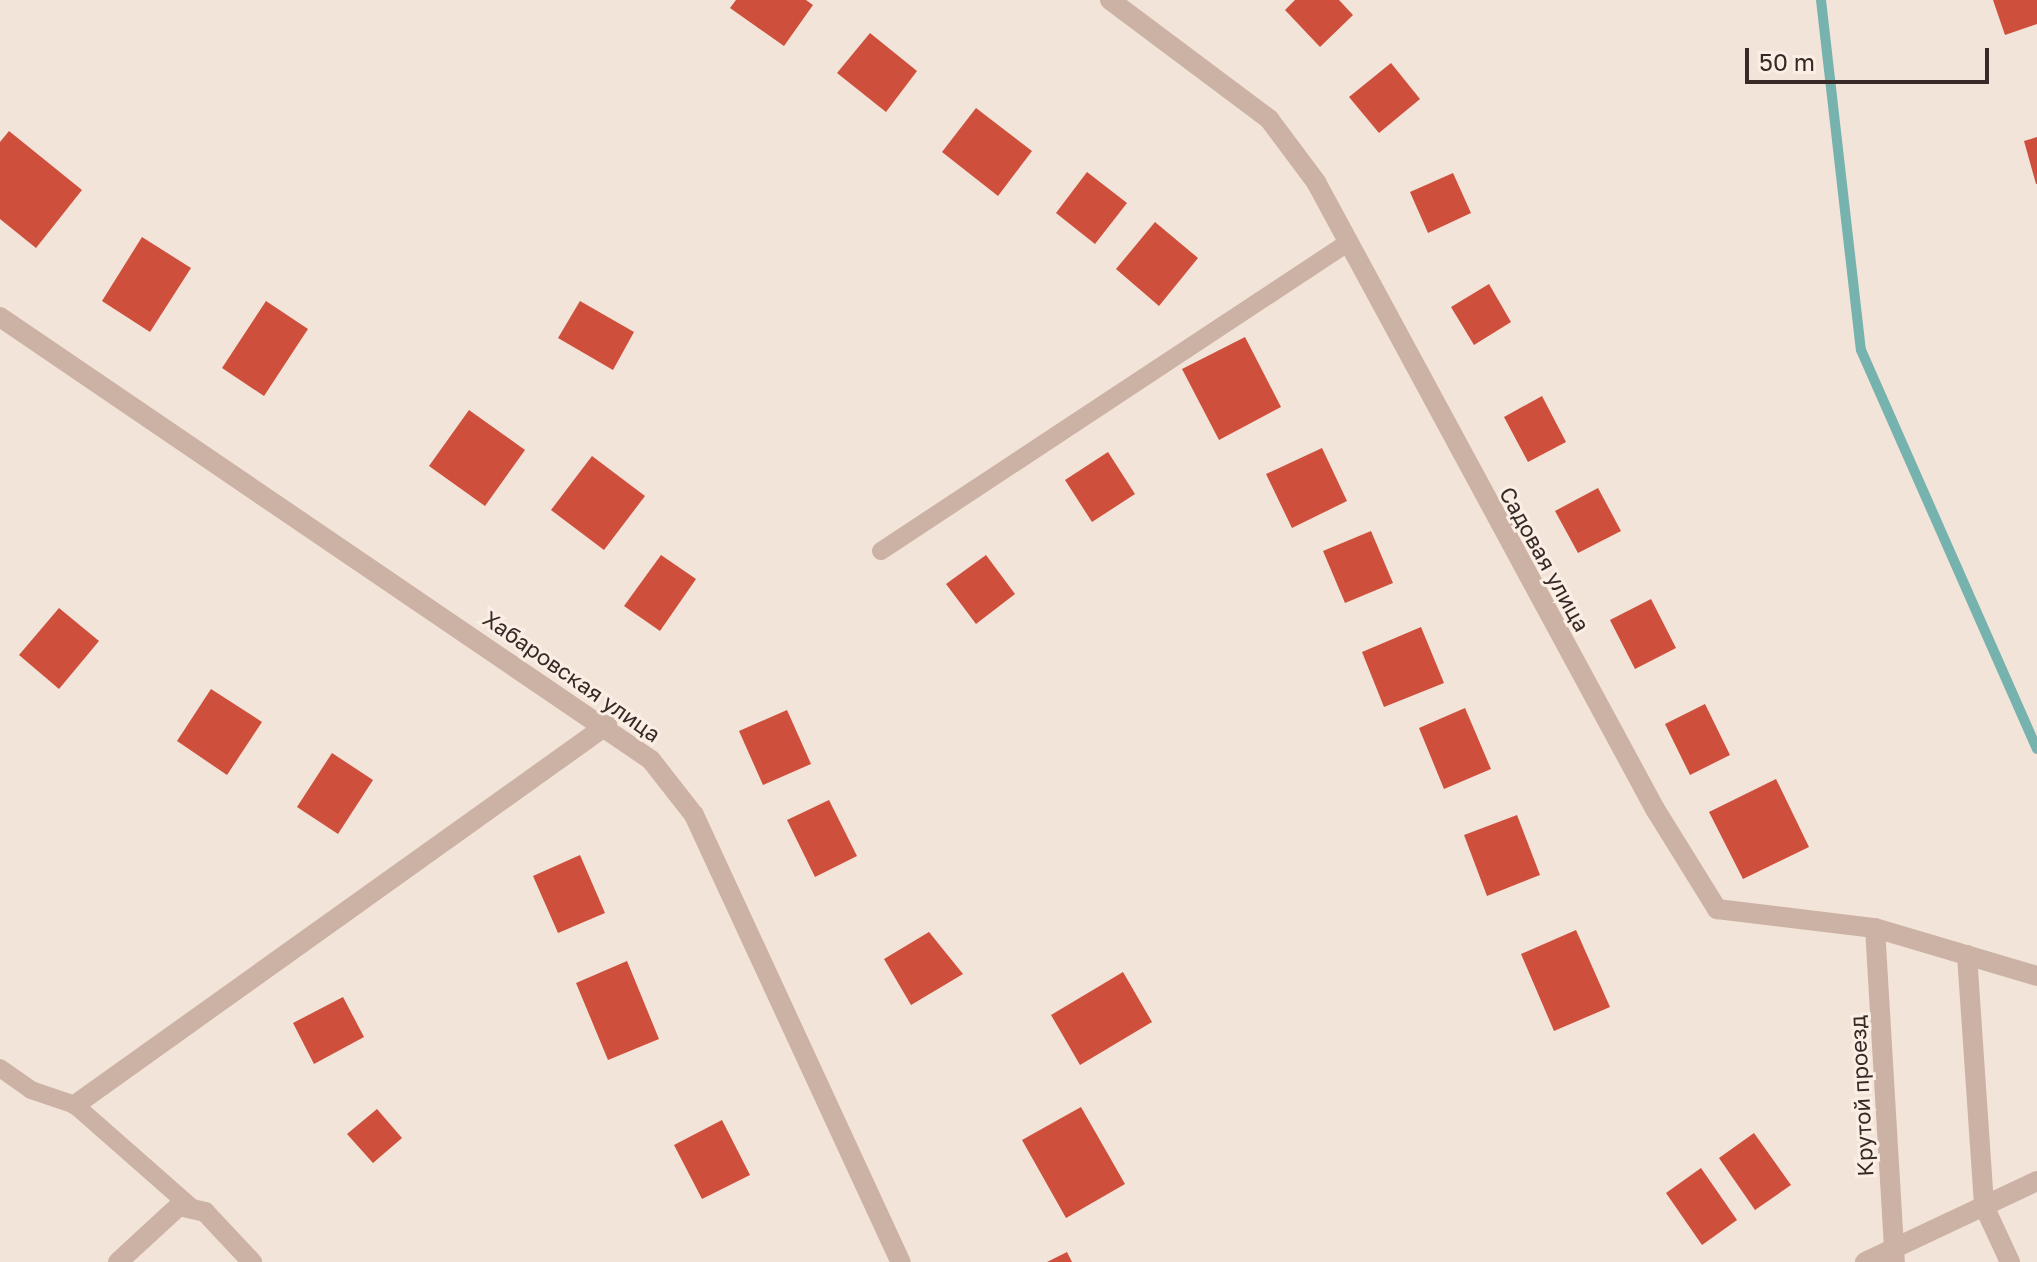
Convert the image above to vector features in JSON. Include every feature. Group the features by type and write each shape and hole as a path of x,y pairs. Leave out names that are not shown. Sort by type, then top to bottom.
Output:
{"street":[{"name":"Садовая улица","path":"1110,0 1269,119 1349,242 1648,796 1717,909 1875,928 2037,976"},
{"name":"Хабаровская улица","path":"0,317 607,725 651,760 694,815 901,1262"},
{"path":"75,1105 607,725"},
{"name":"Крутой проезд","path":"1875,928 1894,1254"},
{"path":"1967,955 1984,1206 2010,1262"},
{"path":"1865,1262 1894,1254 2037,1181"},
{"path":"118,1262 167,1211 191,1207 218,1223 252,1262"}],"lane":[{"path":"881,551 1349,242"},
{"path":"0,1068 31,1090 75,1105 191,1207"}],"building":[{"path":"736,0 806,0 813,5 784,46 730,8"},
{"path":"1295,0 1339,0 1353,15 1320,47 1285,10"},
{"path":"1993,0 2037,0 2037,24 2005,35"},
{"path":"870,33 917,71 886,112 837,73"},
{"path":"1391,63 1420,99 1379,133 1349,97"},
{"path":"976,108 1032,151 998,196 942,152"},
{"path":"9,131 82,190 36,248 0,219 0,142"},
{"path":"2037,137 2037,184 2036,184 2024,141"},
{"path":"1087,172 1127,203 1095,244 1056,213"},
{"path":"1453,173 1471,213 1428,233 1410,192"},
{"path":"1155,222 1198,258 1159,306 1116,269"},
{"path":"142,237 191,268 150,332 102,301"},
{"path":"1489,284 1511,322 1474,345 1451,307"},
{"path":"266,301 308,329 264,396 222,368"},
{"path":"580,301 634,332 613,370 558,338"},
{"path":"1245,337 1281,407 1219,440 1182,369"},
{"path":"1542,396 1566,442 1528,462 1504,417"},
{"path":"469,410 525,450 485,506 429,466"},
{"path":"1322,448 1347,501 1292,528 1266,474"},
{"path":"1108,452 1135,494 1092,522 1065,480"},
{"path":"592,456 645,496 604,550 551,510"},
{"path":"1598,488 1621,531 1578,553 1555,511"},
{"path":"1371,531 1393,583 1345,603 1323,551"},
{"path":"661,555 696,579 660,631 624,606"},
{"path":"986,555 1015,594 976,624 946,584"},
{"path":"1651,599 1676,648 1635,669 1610,620"},
{"path":"59,608 99,641 59,689 19,655"},
{"path":"1421,627 1444,683 1384,707 1362,652"},
{"path":"211,689 262,722 227,775 177,741"},
{"path":"1705,704 1730,755 1690,775 1665,724"},
{"path":"1465,708 1491,769 1444,789 1419,728"},
{"path":"787,710 811,764 763,785 739,731"},
{"path":"332,753 373,780 338,834 297,807"},
{"path":"1776,779 1809,847 1743,879 1709,812"},
{"path":"829,800 857,856 815,877 787,820"},
{"path":"1517,815 1540,875 1487,896 1464,835"},
{"path":"580,855 605,913 558,933 533,876"},
{"path":"1576,930 1610,1007 1554,1031 1521,954"},
{"path":"929,932 963,974 911,1005 884,959"},
{"path":"627,961 659,1039 608,1060 576,983"},
{"path":"1123,972 1152,1022 1080,1065 1051,1015"},
{"path":"343,997 364,1037 314,1064 293,1023"},
{"path":"1081,1107 1125,1184 1066,1218 1022,1140"},
{"path":"377,1109 402,1138 373,1163 347,1134"},
{"path":"722,1120 750,1175 702,1199 674,1145"},
{"path":"1754,1133 1791,1185 1755,1210 1719,1158"},
{"path":"1701,1168 1737,1220 1702,1245 1666,1193"},
{"path":"1067,1252 1072,1262 1047,1262"}],"waterway":[{"path":"1821,0 1861,350 2037,749"}]}
